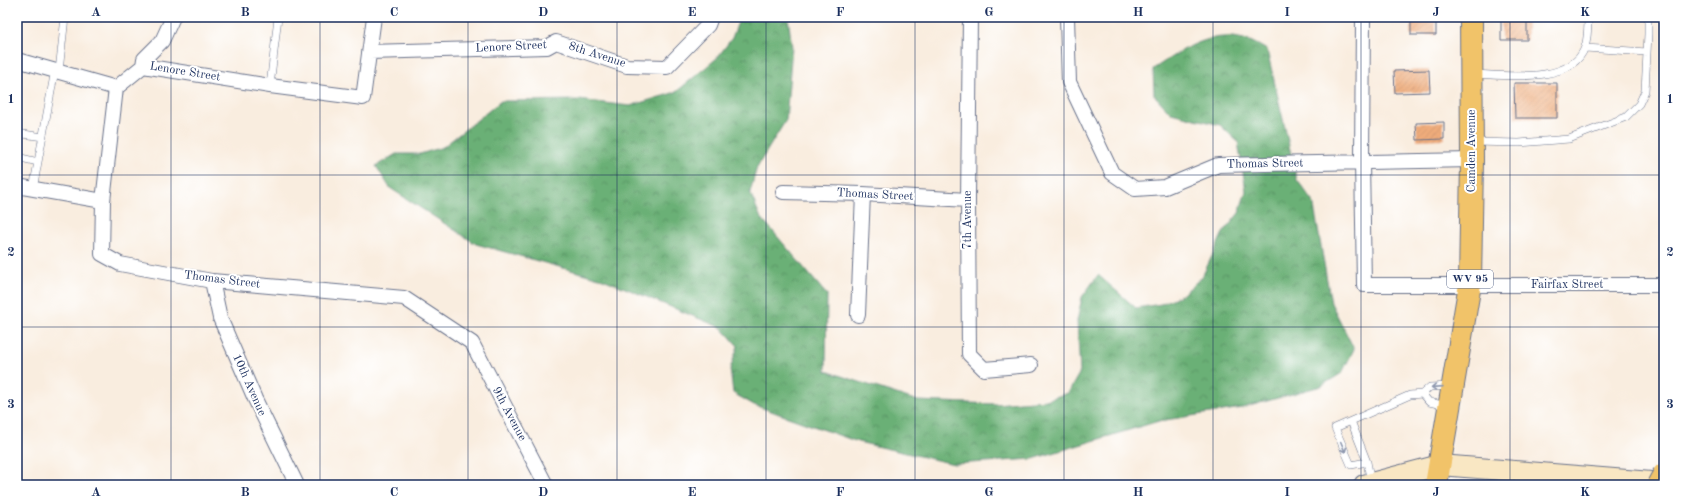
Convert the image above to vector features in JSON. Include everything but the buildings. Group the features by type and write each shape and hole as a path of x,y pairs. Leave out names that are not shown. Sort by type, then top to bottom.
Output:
{"main road":[{"name":"Camden Avenue","path":"1438,475 1470,284 1472,151 1471,17"},
{"path":"1658,485 1664,474"},
{"path":"1367,484 1438,475 1664,483"}],"street":[{"path":"143,66 144,59 162,41 173,17"},
{"path":"369,52 374,17"},
{"name":"8th Avenue","path":"556,42 627,66 667,67 708,25 711,17"},
{"name":"7th Avenue","path":"970,17 968,200 969,354 984,369 1031,365"},
{"name":"Thomas Street","path":"1067,17 1069,82 1112,173 1135,189 1165,187 1218,165 1362,162 1472,151"},
{"path":"1363,17 1362,162 1364,285 1470,284"},
{"name":"Lenore Street","path":"116,88 143,66 270,86 363,98 369,52 547,47 556,42"},
{"path":"17,60 116,88 103,201 17,186"},
{"name":"Thomas Street","path":"783,192 863,194 968,200"},
{"path":"858,315 863,194"},
{"name":"Thomas Street","path":"103,201 102,254 120,264 212,281 404,298 472,343"},
{"name":"10th Avenue","path":"212,281 220,318 255,399 297,485"},
{"name":"Fairfax Street","path":"1470,284 1664,285"},
{"name":"9th Avenue","path":"472,343 546,485"}],"lane":[{"path":"33,189 57,71 65,17"},
{"path":"270,86 278,17"},
{"path":"1472,74 1540,75 1556,73 1568,67 1577,59 1585,48 1588,30 1588,17"},
{"path":"1472,151 1519,143 1569,139 1626,118 1639,104 1645,91 1648,17"},
{"path":"1585,48 1647,52"},
{"path":"17,133 43,137"},
{"path":"17,157 38,162"},
{"path":"1367,462 1351,465 1335,428 1410,395 1422,394 1430,387 1451,396"},
{"path":"1422,394 1429,402 1451,396"},
{"path":"1351,421 1367,462 1367,484"}],"green space":[{"path":"740,17 788,17 792,47 786,120 757,167 750,192 760,216 827,295 826,371 918,401 995,404 1046,400 1068,393 1080,372 1077,321 1082,297 1098,275 1136,308 1161,304 1183,294 1202,277 1223,233 1239,213 1246,191 1238,142 1220,125 1171,113 1154,95 1153,69 1174,55 1196,44 1219,37 1231,37 1247,40 1267,50 1297,180 1313,201 1331,303 1354,349 1342,373 1321,386 1242,408 1159,421 1033,459 954,464 858,442 754,405 733,393 730,369 738,346 722,328 603,279 476,244 390,188 376,166 396,154 420,154 443,147 501,101 579,100 630,106 676,92 717,58 732,38"}]}
